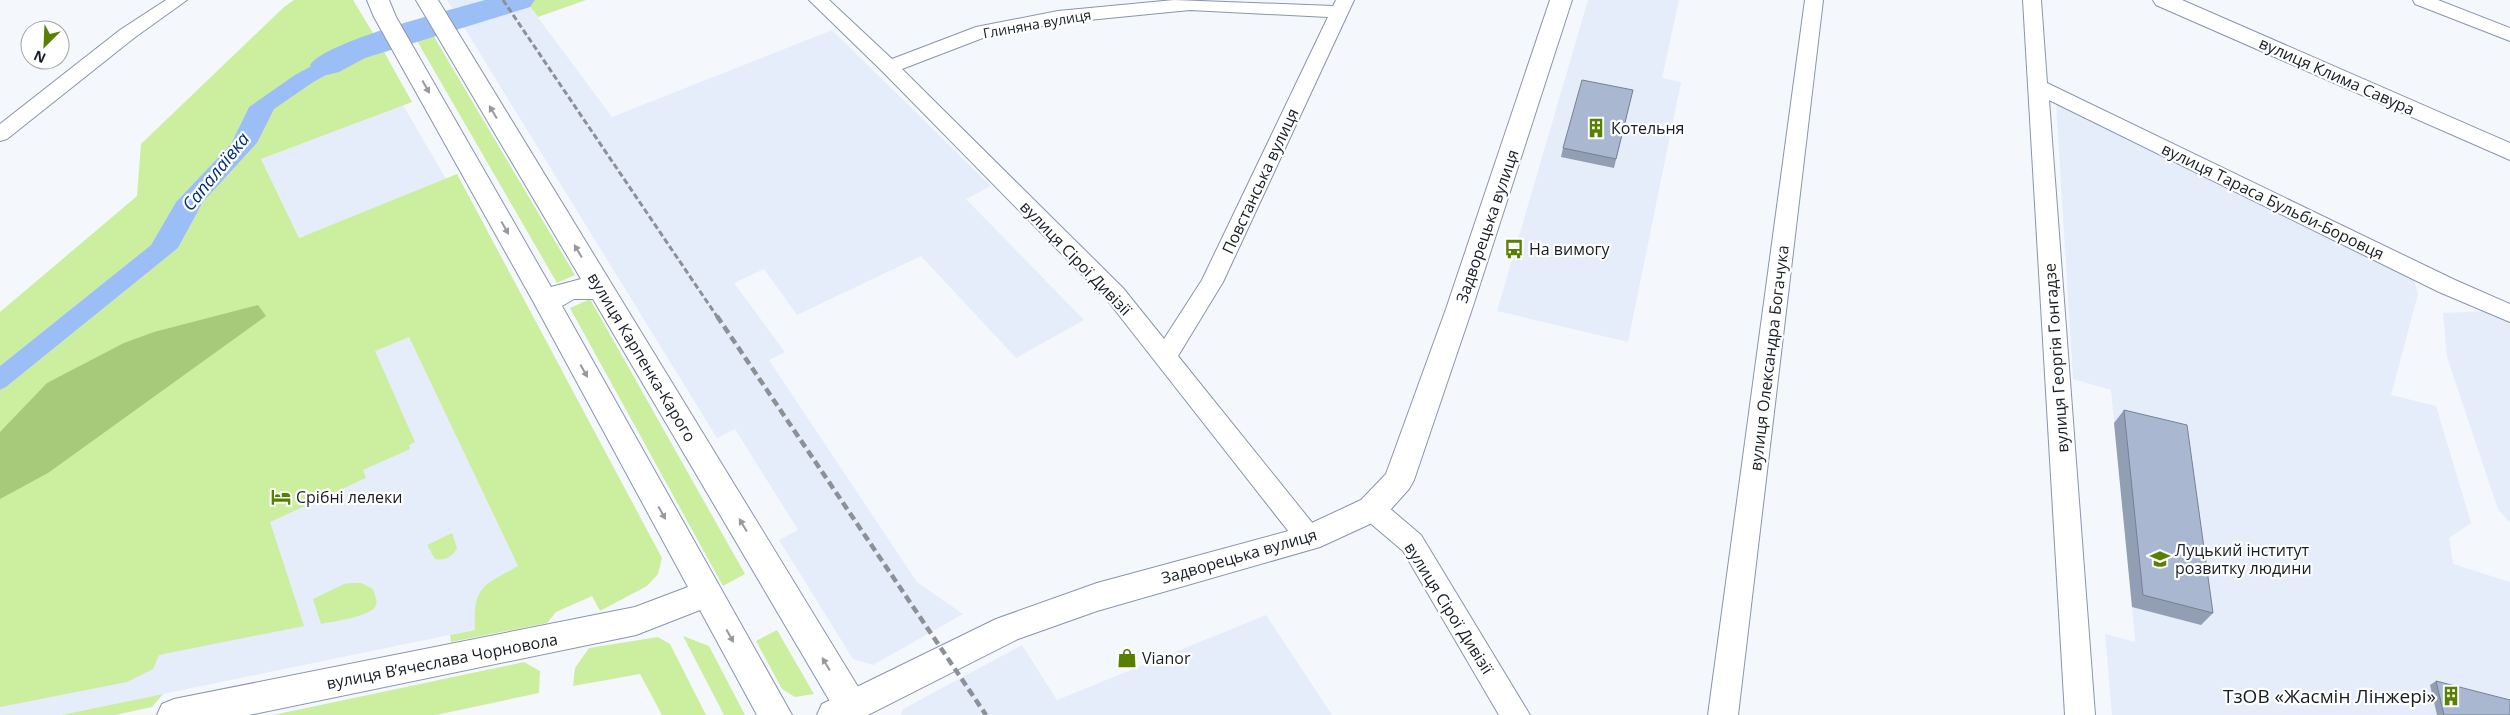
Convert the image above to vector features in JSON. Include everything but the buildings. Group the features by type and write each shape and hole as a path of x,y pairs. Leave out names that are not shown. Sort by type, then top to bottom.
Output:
{"street":[{"path":"0,134 127,34 178,0"},
{"name":"вулиця Сірої Дивізії","path":"818,0 889,67 1115,294 1309,538"},
{"name":"Задворецька вулиця","path":"847,712 1007,629 1097,597 1309,538 1372,509 1399,480 1459,309 1561,0"},
{"name":"вулиця Олександра Богачука","path":"1722,715 1767,381 1814,0"},
{"name":"вулиця Георгія Гонгадзе","path":"2032,0 2080,715"},
{"name":"вулиця Клима Савура","path":"2164,0 2510,152"},
{"path":"2422,0 2510,35"},
{"name":"вулиця Карпенка-Карого","path":"427,1 603,292 847,712"},
{"name":"Глиняна вулиця","path":"889,67 983,32 1058,17 1190,4 1342,6"},
{"name":"Повстанська вулиця","path":"1165,357 1212,282 1342,6"},
{"path":"381,8 775,715"},
{"name":"вулиця Тараса Бульби-Боровця","path":"2037,86 2447,286 2510,314"},
{"path":"547,303 558,294 581,286 603,292"},
{"name":"вулиця Сірої Дивізії","path":"1372,509 1412,543 1515,715"},
{"name":"вулиця Вʼячеслава Чорновола","path":"174,715 636,621 706,594"}],"shaded area":[{"path":"447,0 525,0 612,117 832,30 991,186 966,199 1084,320 1016,358 921,256 797,315 764,269 734,283 785,352 769,360 917,582 963,614 873,665 853,659 779,540 798,530 735,429 717,438"},
{"path":"1588,0 1679,0 1662,78 1681,82 1628,342 1497,311"},
{"path":"2056,103 2414,280 2418,294 2391,395 2436,406 2471,523 2449,538 2453,564 2510,582 2510,715 2112,715 2105,634 2135,642 2132,607 2111,390 2073,379"},
{"path":"403,105 446,179 299,238 261,159"},
{"name":"Срібні лелеки","path":"388,292 518,566 527,619 61,715 0,715 0,548"},
{"path":"2487,311 2510,322 2510,523 2498,509 2447,357 2443,313"},
{"path":"1266,615 1332,715 901,715 903,709 1022,645 1057,700"}],"green space":[{"path":"294,0 353,0 376,38 348,46 249,107 231,144 176,202 151,245 0,366 0,312 137,196 141,144 284,7"},
{"path":"525,0 586,0 538,17"},
{"path":"433,35 575,275 557,283 417,41"},
{"path":"383,50 412,102 261,159 299,238 457,174 662,558 658,574 647,586 600,611 592,596 556,612 547,623 451,642 450,635 475,630 478,595 488,583 518,566 409,337 375,351 415,442 409,445 410,449 363,470 366,478 270,522 304,626 159,655 153,669 127,682 0,707 0,390 178,248 203,202 257,143 273,109 312,83 358,57"},
{"path":"590,299 745,574 723,586 570,308"},
{"path":"258,305 266,316 48,473 0,499 0,432 47,383 124,343 154,332"},
{"path":"452,533 457,548 445,559 435,559 427,545"},
{"path":"361,583 373,589 377,601 373,609 367,613 343,620 321,624 313,599 344,584"},
{"path":"777,630 814,694 795,697 782,689 756,641"},
{"path":"683,636 709,646 745,715 724,715"},
{"path":"658,637 670,644 706,715 662,715 640,674 573,686 575,668 589,648"},
{"path":"524,662 540,671 539,693 436,715 273,715"},
{"path":"163,694 152,707 115,715 61,715"}],"water":[{"path":"376,38 383,50 358,57 312,83 274,109 257,143 203,202 178,248 0,390 0,366 151,245 176,202 231,144 249,107 295,75 348,46"}],"waterway":[{"name":"Сапалаївка","path":"327,65 353,51 519,0"}],"railway":[{"path":"503,0 718,318"},
{"path":"717,316 986,715"}],"place":[{"name":"Котельня","path":"1596,128"},
{"name":"На вимогу","path":"1514,249"},
{"name":"Срібні лелеки","path":"281,497"},
{"name":"Луцький інститут розвитку людини","path":"2160,559"},
{"name":"Vianor","path":"1127,658"},
{"name":"ТзОВ «Жасмін Лінжері»","path":"2451,696"}]}
